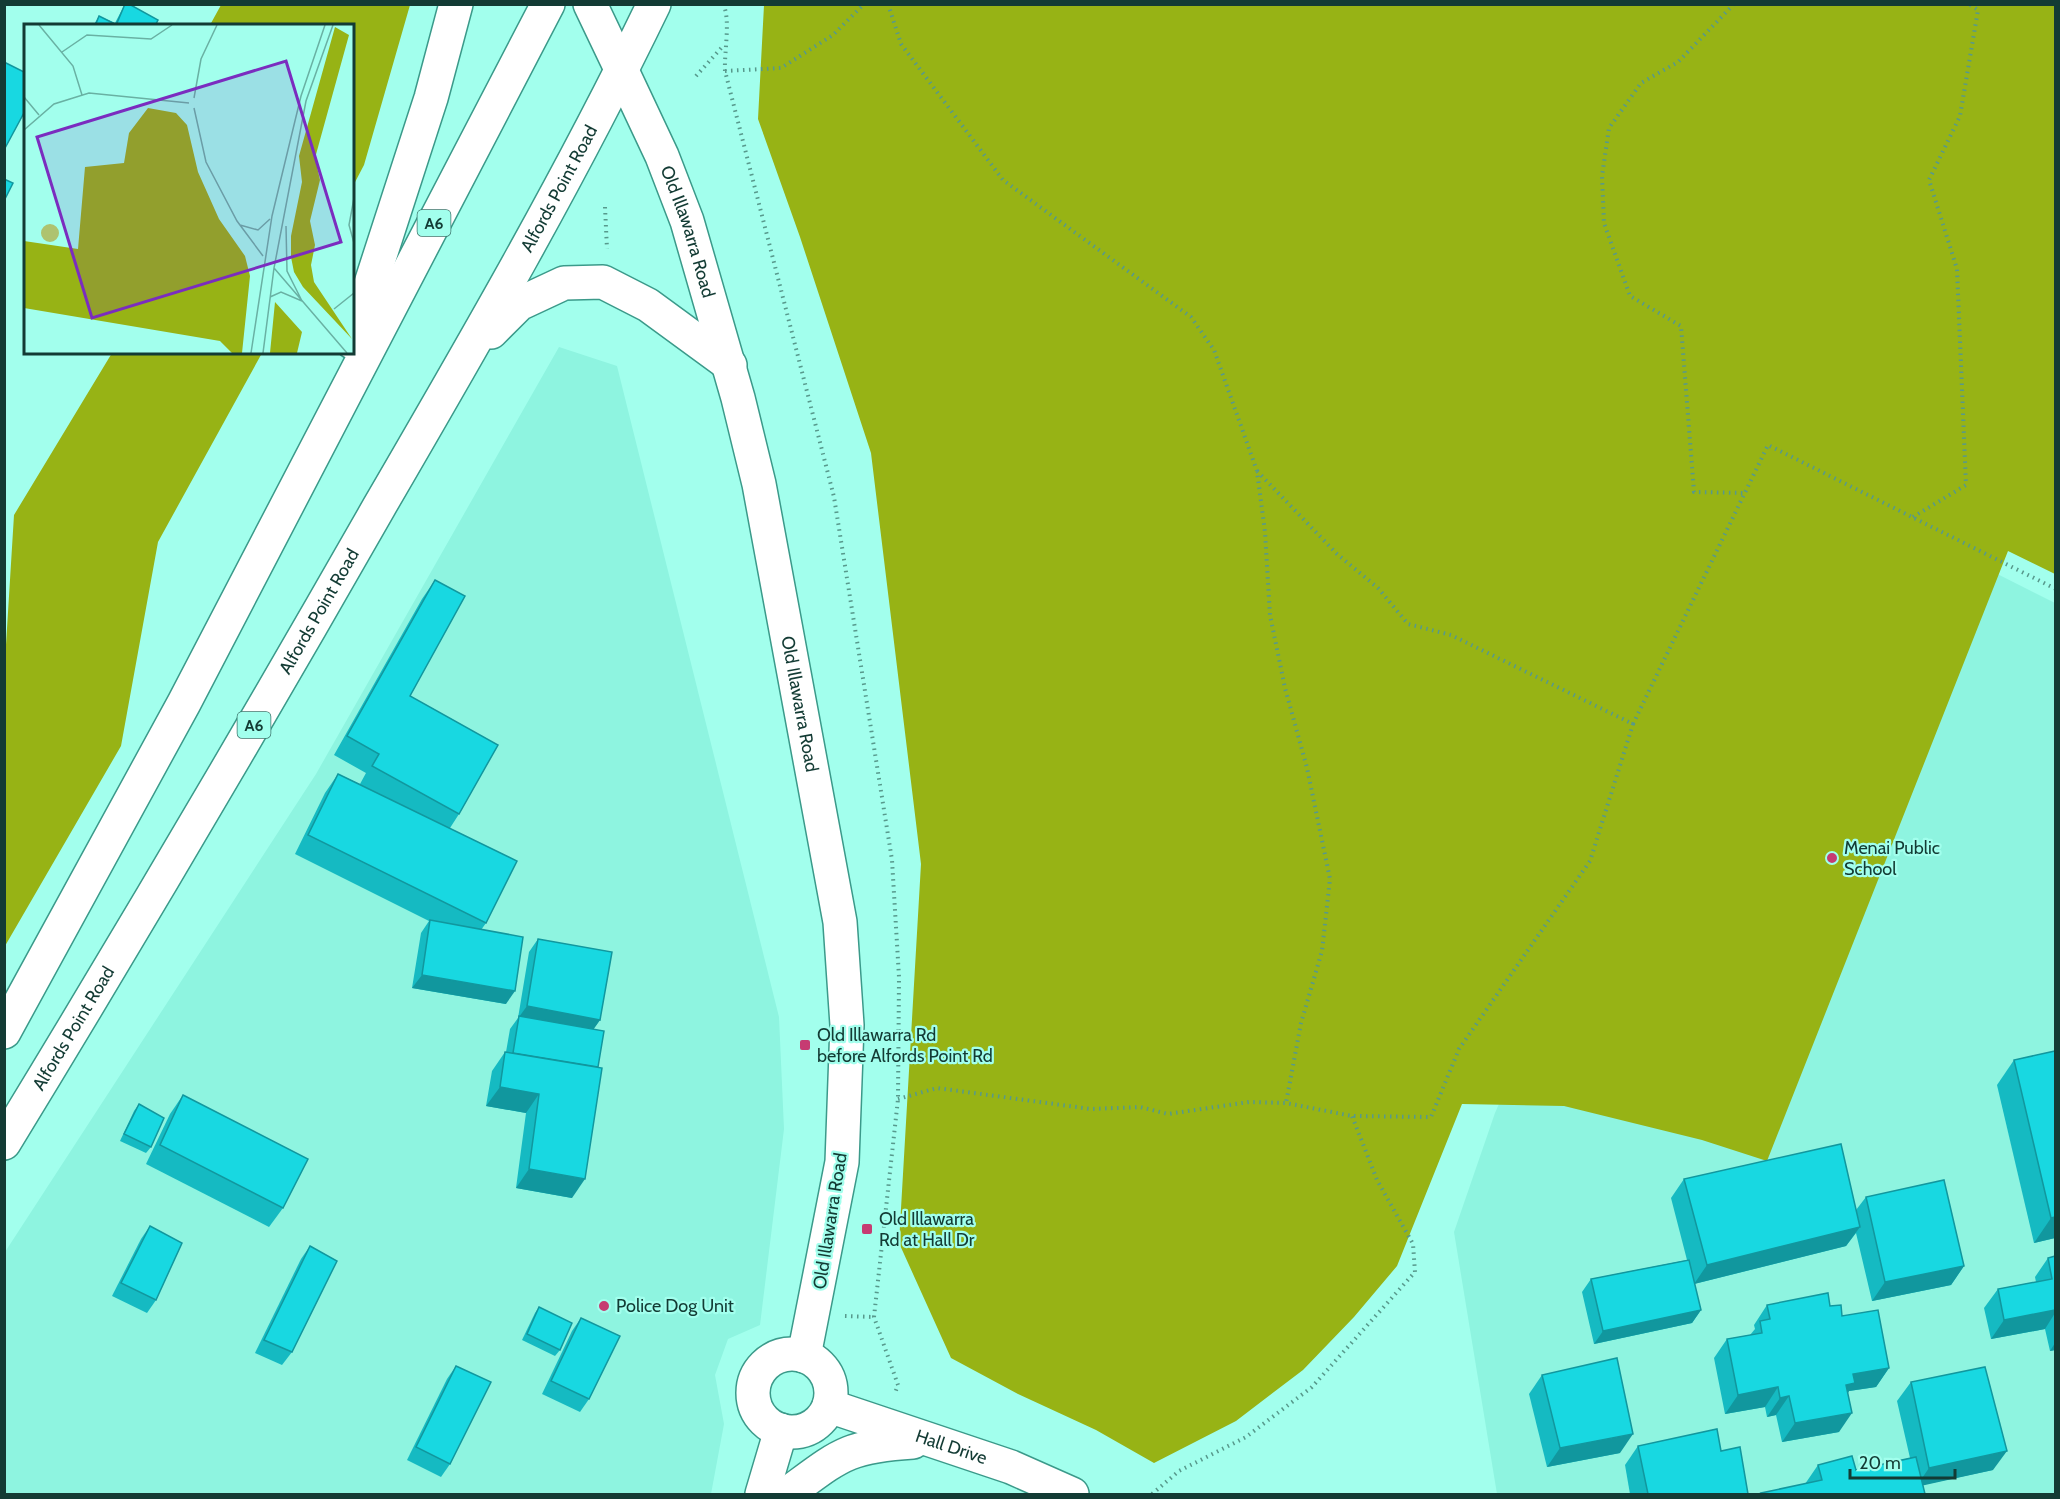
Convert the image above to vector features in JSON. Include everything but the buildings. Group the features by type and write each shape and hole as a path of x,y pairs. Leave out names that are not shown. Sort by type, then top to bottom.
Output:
{"main road":[{"path":"354,336 431,98 456,4"},
{"name":"A6","path":"4,1032 184,703 548,4"},
{"name":"Old Illawarra Road","path":"590,4 662,156 687,221 730,364 759,484 793,678 840,922 847,1025 842,1162 804,1356"},
{"name":"A6","path":"622,71 654,4"},
{"name":"Alfords Point Road","path":"4,1143 188,840 467,355 622,71"},
{"path":"467,355 519,304 564,283 603,282 648,305 730,364"},
{"path":"320,441 348,354"},
{"path":"781,1355 804,1356 815,1361 830,1381 829,1406 816,1424 807,1429 786,1432 765,1421 758,1412 753,1400 756,1376 771,1359 781,1355"},
{"name":"Hall Drive","path":"829,1406 1011,1467 1072,1494"},
{"path":"762,1494 781,1430"},
{"path":"787,1494 816,1471 856,1449 876,1444 930,1441"}],"path":[{"path":"725,71 782,68 833,35 864,4"},
{"path":"888,4 901,44 1003,180 1191,317 1214,350 1257,471 1270,615 1285,688 1307,768 1330,879 1322,951 1301,1023 1286,1103"},
{"path":"1734,4 1678,62 1641,84 1609,128 1602,176 1604,223 1630,296 1682,326 1694,492 1745,493"},
{"path":"1912,518 1966,484 1957,269 1929,180 1960,116 1978,10 1969,4"},
{"path":"696,76 724,44"},
{"path":"605,207 608,256"},
{"path":"898,1099 937,1088 1090,1109 1140,1107 1168,1114 1249,1102 1286,1103 1352,1116 1431,1118 1459,1049 1590,861 1633,724 1768,445 2055,589"},
{"path":"1257,471 1337,554 1378,588 1408,624 1451,635 1633,724"},
{"path":"1152,1494 1179,1471 1246,1437 1312,1387 1415,1272 1413,1244 1377,1180 1352,1116"}],"shaded area":[{"path":"559,347 617,366 779,1017 784,1129 760,1325 728,1339 715,1375 724,1424 711,1494 5,1494 5,1252 316,774"},
{"name":"Menai Public School","path":"1781,465 2055,603 2055,1494 1497,1494 1454,1232 1495,1113"}],"green space":[{"path":"221,5 410,5 364,165 354,184 354,24 211,24"},
{"path":"764,5 2055,5 2055,574 2008,551 1767,1161 1702,1140 1564,1106 1462,1104 1397,1266 1354,1317 1303,1370 1236,1421 1154,1463 1096,1430 1018,1394 951,1358 899,1243 921,864 871,453 800,237 758,119"},
{"path":"111,354 261,354 158,542 121,746 5,946 4,677 14,515"}],"place":[{"name":"Menai Public School","path":"1832,858"},
{"name":"Old Illawarra Rd before Alfords Point Rd","path":"805,1045"},
{"name":"Old Illawarra Rd at Hall Dr","path":"867,1229"},
{"name":"Police Dog Unit","path":"604,1306"}]}
